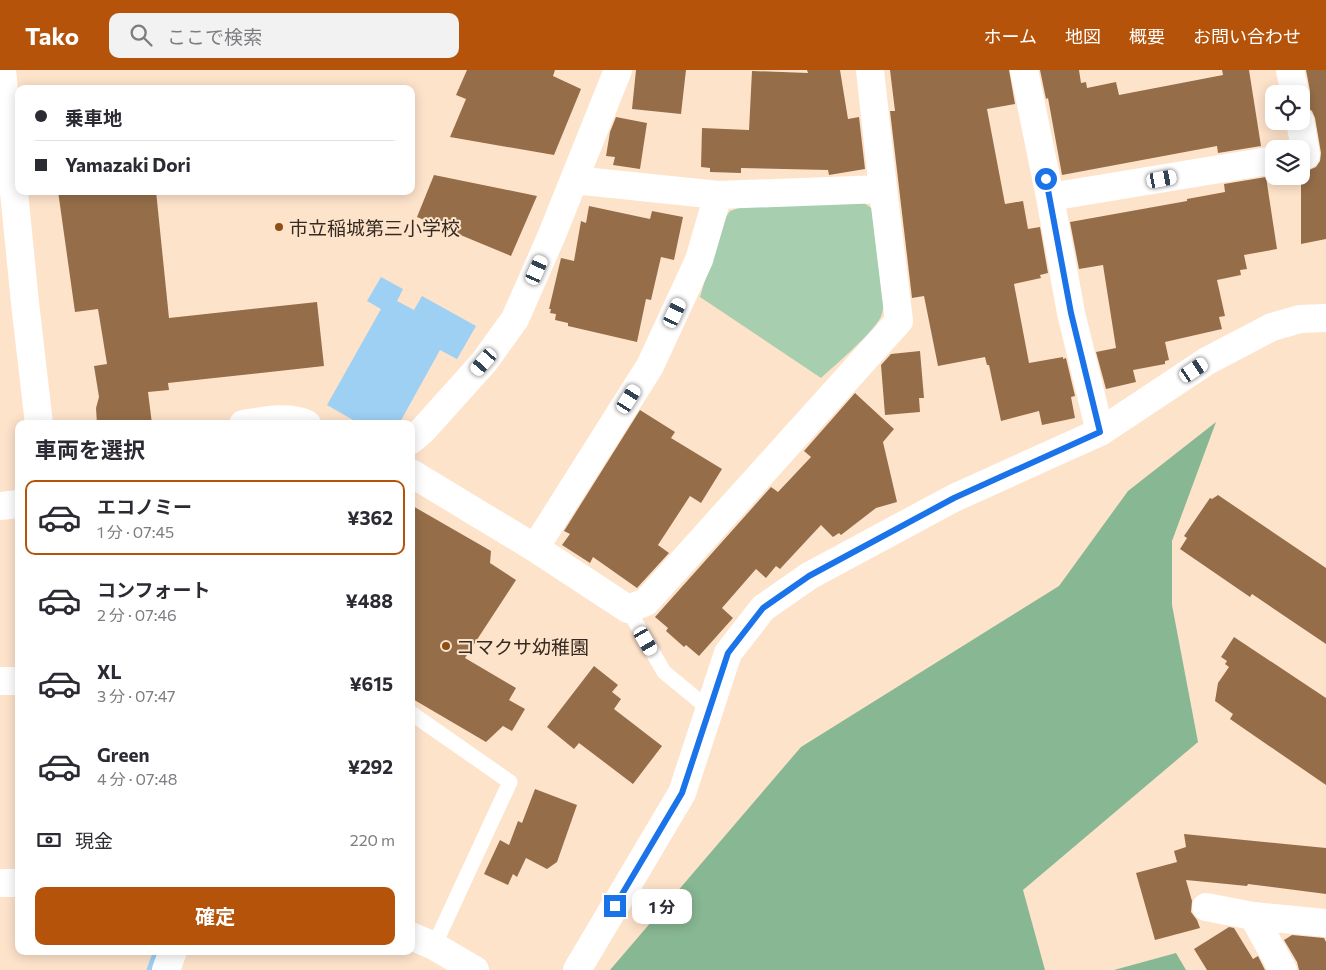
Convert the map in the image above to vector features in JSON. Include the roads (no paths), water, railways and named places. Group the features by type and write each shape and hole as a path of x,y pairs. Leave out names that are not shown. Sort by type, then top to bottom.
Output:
{"street":[{"path":"2,70 24,303 39,420"},
{"path":"415,437 424,430 484,362 516,319 618,70"},
{"path":"415,475 536,548 628,609 646,602 899,320 870,70"},
{"path":"1024,70 1071,313 1100,432"},
{"path":"1290,70 1293,85"},
{"path":"1303,130 1311,155"},
{"path":"1050,197 1265,161"},
{"path":"574,180 718,195 883,189"},
{"path":"536,548 650,366 699,260 718,195"},
{"path":"577,970 682,793 728,653 763,608 809,576 954,498 1100,432 1208,361 1272,327 1300,319 1326,318"},
{"path":"269,420 288,420"},
{"path":"0,506 15,504"},
{"path":"0,681 15,682"},
{"path":"0,883 15,883"},
{"path":"1206,907 1253,916 1326,923"},
{"path":"1253,916 1283,970"},
{"path":"422,941 475,970"},
{"path":"166,970 172,955"}],"lane":[{"path":"628,609 664,672 709,709"},
{"path":"415,716 510,782 422,941"}],"water":[{"path":"381,277 403,289 397,301 414,310 422,296 476,326 457,359 440,350 401,420 353,420 327,405 381,309 367,301"}],"waterway":[{"path":"151,970 157,955"}],"place":[{"name":"市立稲城第三小学校","path":"279,227"},
{"name":"コマクサ幼稚園","path":"446,646"}]}
